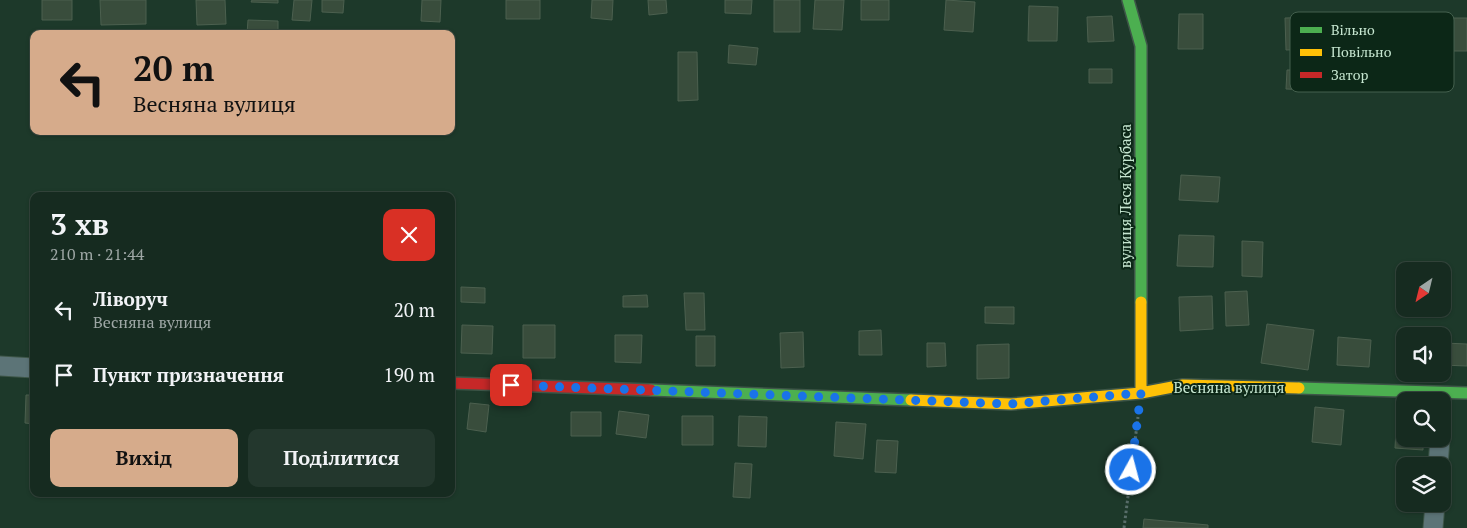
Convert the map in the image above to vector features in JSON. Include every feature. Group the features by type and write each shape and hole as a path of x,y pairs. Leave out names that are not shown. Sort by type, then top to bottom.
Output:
{"street":[{"name":"вулиця Леся Курбаса","path":"1128,0 1141,46 1141,393"},
{"path":"0,366 30,368"},
{"name":"Весняна вулиця","path":"455,383 1010,404 1141,393 1183,385 1396,396"},
{"name":"Весняна вулиця","path":"1451,396 1467,393"},
{"path":"1433,528 1434,512"}],"path":[{"path":"1124,528 1141,393"}],"building":[{"path":"42,0 72,0 72,20 42,20"},
{"path":"100,0 146,0 146,24 101,25"},
{"path":"196,0 225,0 226,24 197,25"},
{"path":"252,0 278,0 278,3 251,2"},
{"path":"294,0 312,0 310,21 292,20"},
{"path":"322,0 344,0 343,13 322,12"},
{"path":"422,0 441,0 440,22 421,21"},
{"path":"506,0 540,0 540,19 506,19"},
{"path":"592,0 613,0 612,20 591,18"},
{"path":"648,0 666,0 667,13 649,15"},
{"path":"725,0 752,0 751,14 725,13"},
{"path":"774,0 800,0 800,32 774,32"},
{"path":"815,0 844,0 842,30 813,29"},
{"path":"861,0 889,0 889,20 861,20"},
{"path":"946,0 975,2 973,32 944,30"},
{"path":"1029,6 1058,7 1057,41 1028,41"},
{"path":"1179,14 1203,14 1203,49 1178,49"},
{"path":"1112,16 1114,41 1088,42 1087,17"},
{"path":"1285,18 1290,18 1290,50 1286,50"},
{"path":"1454,18 1467,18 1467,51 1454,51"},
{"path":"248,20 278,21 278,30 247,30"},
{"path":"729,45 758,48 756,65 728,63"},
{"path":"678,52 697,52 698,100 678,101"},
{"path":"1089,69 1112,69 1112,83 1089,83"},
{"path":"1287,70 1290,70 1290,89 1286,89"},
{"path":"1181,175 1220,177 1218,202 1179,200"},
{"path":"1179,235 1214,236 1213,267 1177,266"},
{"path":"1242,241 1263,242 1262,277 1242,276"},
{"path":"461,287 485,288 485,303 461,302"},
{"path":"1247,291 1249,325 1226,326 1225,292"},
{"path":"684,293 704,293 705,330 686,330"},
{"path":"647,295 648,307 623,307 623,296"},
{"path":"1212,296 1213,329 1180,331 1179,297"},
{"path":"985,307 1014,307 1014,324 985,323"},
{"path":"1267,324 1314,330 1308,370 1261,363"},
{"path":"462,325 493,326 492,354 461,353"},
{"path":"523,325 555,325 555,358 523,358"},
{"path":"881,330 882,355 859,355 859,331"},
{"path":"803,332 804,367 781,368 780,333"},
{"path":"615,335 642,335 641,363 615,362"},
{"path":"696,336 715,336 715,366 696,366"},
{"path":"1338,337 1371,340 1369,367 1337,365"},
{"path":"927,343 945,343 946,366 927,367"},
{"path":"1451,343 1467,344 1467,366 1451,365"},
{"path":"1009,344 1009,378 977,379 977,345"},
{"path":"26,395 30,395 30,424 25,423"},
{"path":"470,403 489,405 486,432 467,429"},
{"path":"1315,407 1344,410 1341,445 1312,442"},
{"path":"619,411 649,415 646,438 616,434"},
{"path":"571,412 601,412 601,436 571,436"},
{"path":"682,416 713,416 713,445 682,445"},
{"path":"739,416 767,417 766,447 738,446"},
{"path":"836,422 866,424 863,459 834,456"},
{"path":"1396,430 1396,447 1423,447 1423,450 1395,448"},
{"path":"877,440 898,441 896,473 875,472"},
{"path":"735,463 752,464 750,498 733,497"},
{"path":"1144,519 1208,525 1208,528 1143,528"}],"traffic: fast":[{"path":"1128,0 1141,46 1141,302"},
{"path":"1299,388 1467,393"},
{"path":"651,390 911,400"}],"traffic: slow":[{"path":"1141,302 1141,393"},
{"path":"911,400 1011,404 1141,393 1183,385 1299,388"}],"traffic: jam":[{"path":"455,383 651,390"}],"route":[{"path":"511,385 1010,404 1141,393 1131,470"}]}
